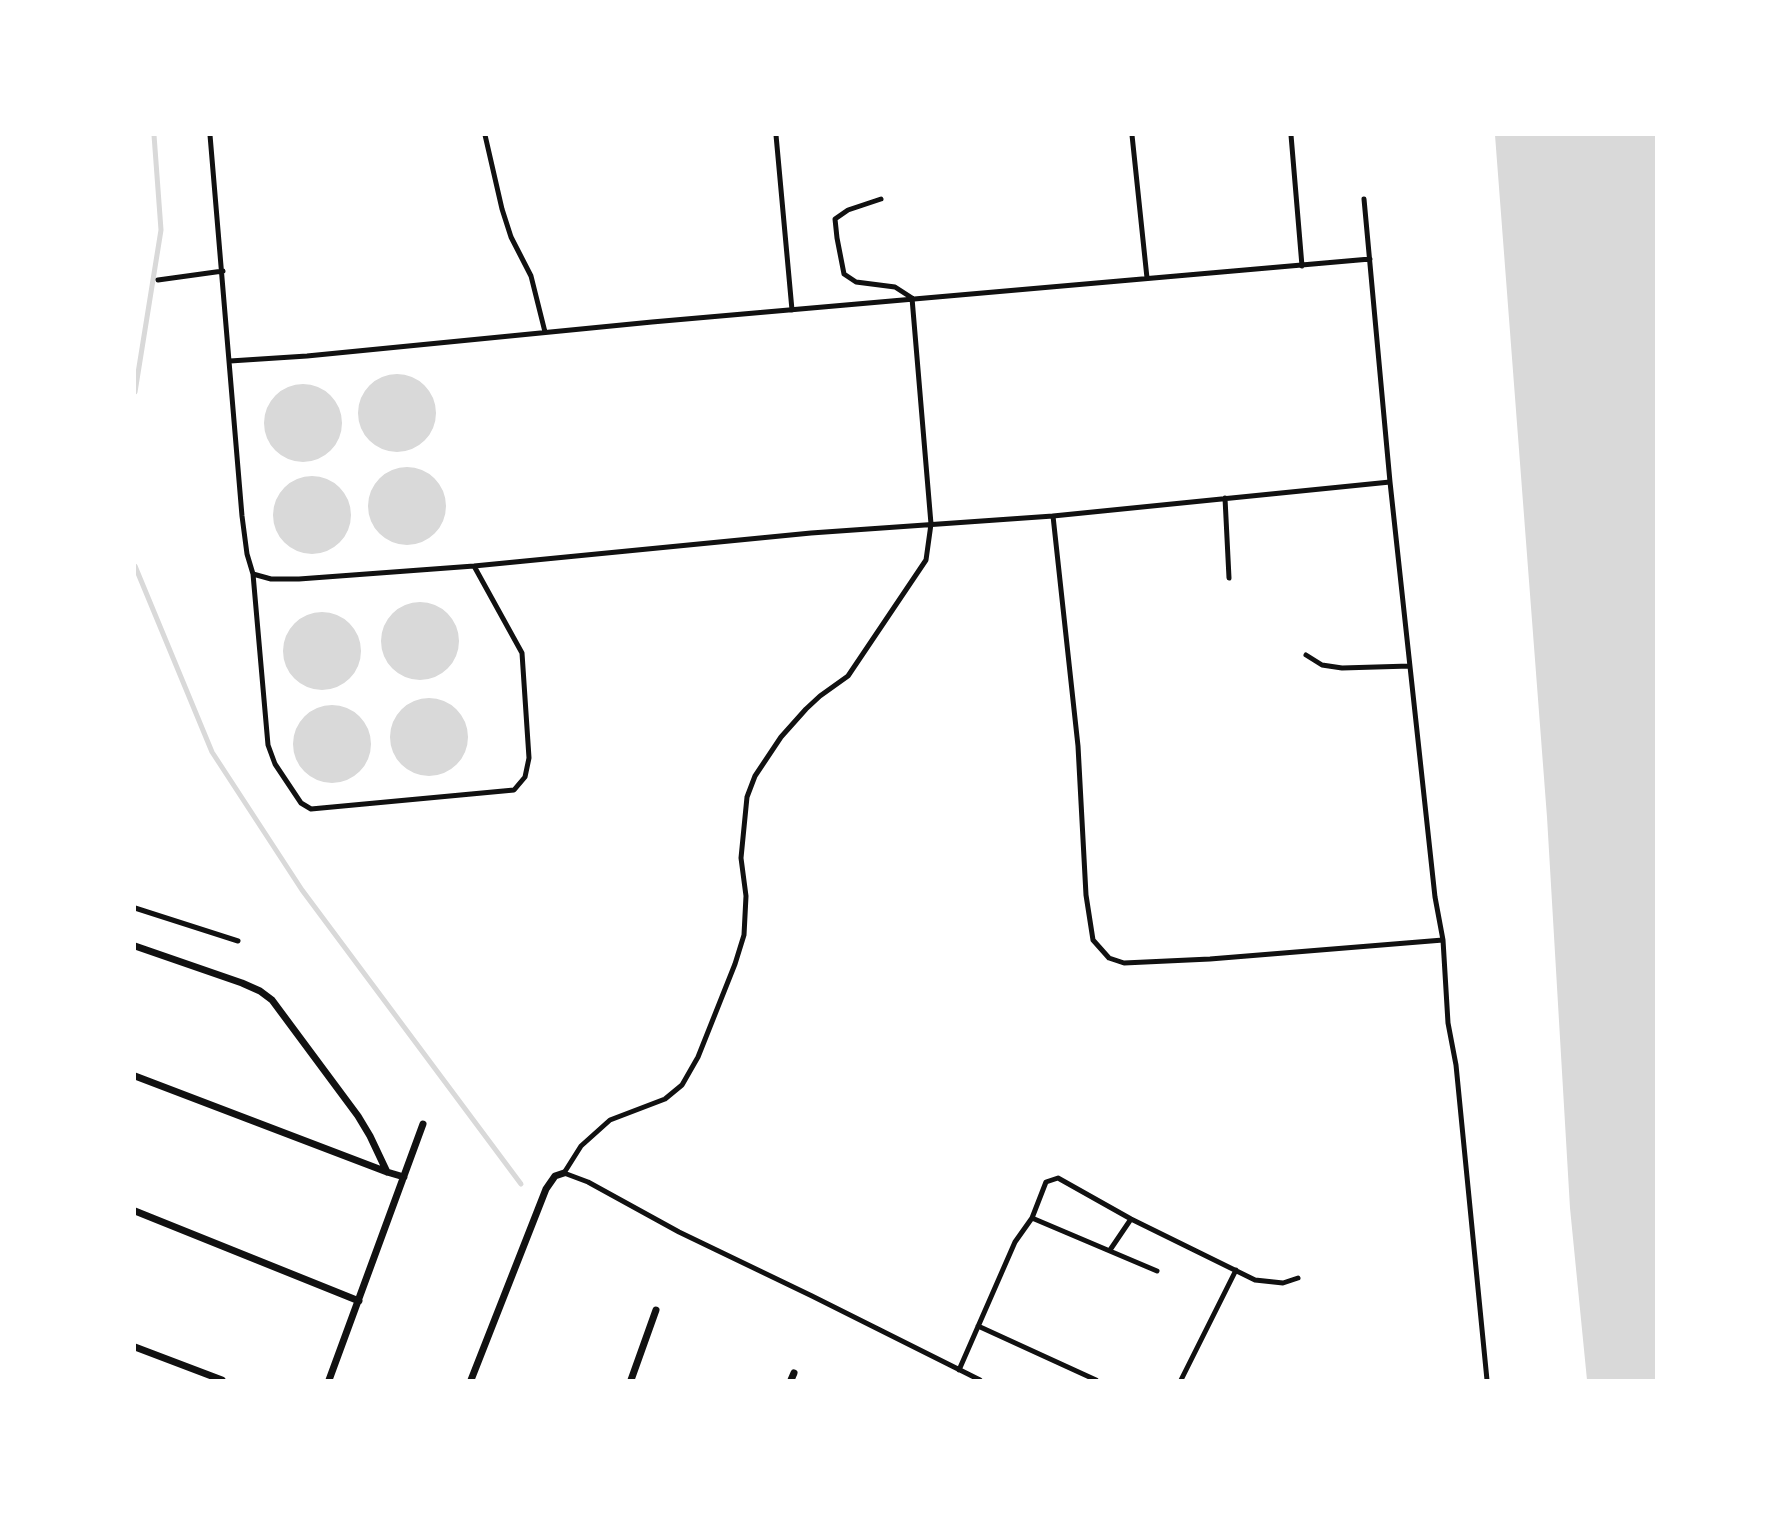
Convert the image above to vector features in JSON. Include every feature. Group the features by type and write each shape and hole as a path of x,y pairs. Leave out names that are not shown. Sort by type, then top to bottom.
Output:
{"street":[{"path":"135,946 242,983 272,1000 358,1116 387,1172"},
{"path":"135,1076 404,1177"},
{"path":"329,1380 423,1124"},
{"path":"471,1380 546,1189 555,1176 564,1173"},
{"path":"135,1211 359,1301"},
{"path":"631,1380 656,1310"},
{"path":"135,1347 222,1380"}],"lane":[{"path":"210,135 242,516 247,554 253,574 268,745 275,764 301,803 311,809 514,790 525,777 530,758 522,653 474,566"},
{"path":"485,135 502,209 511,237 531,276 545,332"},
{"path":"776,135 792,310"},
{"path":"1132,135 1147,278"},
{"path":"1290,135 1302,265"},
{"path":"881,199 848,210 835,219 844,274 856,282 895,287 912,298"},
{"path":"1364,199 1390,482 1435,897 1443,940 1448,1023 1456,1065 1486,1380"},
{"path":"230,361 307,356 912,298 1370,260"},
{"path":"158,279 223,271"},
{"path":"912,298 931,524 926,560 848,676 806,709 781,737 755,776 747,797 741,858 746,896 744,935 698,1057 682,1085 665,1099 610,1120 581,1146 564,1173 588,1182 678,1232 980,1380"},
{"path":"253,574 271,579 299,579 474,566 931,524 1053,516 1390,482"},
{"path":"1224,498 1229,578"},
{"path":"1053,516 1078,746 1086,895 1093,940 1109,958 1124,962 1210,959 1443,940"},
{"path":"1306,654 1322,665 1342,668 1410,666"},
{"path":"135,908 238,941"},
{"path":"959,1370 1015,1242 1032,1218 1046,1182 1058,1178 1131,1219 1255,1280 1283,1283 1298,1278"},
{"path":"1032,1218 1157,1271"},
{"path":"1110,1250 1131,1219"},
{"path":"1181,1380 1236,1270"},
{"path":"978,1326 1096,1380"}],"shaded area":[{"path":"1495,135 1656,135 1656,1380 1587,1380 1570,1208 1547,817"},
{"path":"397,374 412,377 424,386 433,398 436,413 433,428 424,440 412,449 397,452 382,449 370,440 361,428 358,413 361,398 370,386 382,377"},
{"path":"303,384 318,387 330,396 339,408 342,423 339,438 330,450 318,459 303,462 288,459 276,450 267,438 264,423 267,408 276,396 288,387"},
{"path":"407,467 422,470 434,479 443,491 446,506 443,521 434,533 422,542 407,545 392,542 380,533 371,521 368,506 371,491 380,479 392,470"},
{"path":"312,476 327,479 339,488 348,500 351,515 348,530 339,542 327,551 312,554 297,551 285,542 276,530 273,515 276,500 285,488 297,479"},
{"path":"420,602 435,605 447,614 456,626 459,641 456,656 447,668 435,677 420,680 405,677 393,668 384,656 381,641 384,626 393,614 405,605"},
{"path":"322,612 337,615 349,624 358,636 361,651 358,666 349,678 337,687 322,690 307,687 295,678 286,666 283,651 286,636 295,624 307,615"},
{"path":"429,698 444,701 461,715 468,737 465,752 451,769 429,776 414,773 397,759 390,737 393,722 407,705"},
{"path":"332,705 347,708 359,717 368,729 371,744 368,759 359,771 347,780 332,783 317,780 305,771 296,759 293,744 296,729 305,717 317,708"}],"waterway":[{"path":"135,392 161,230 154,135"},
{"path":"135,566 212,752 302,890 521,1184"}]}
